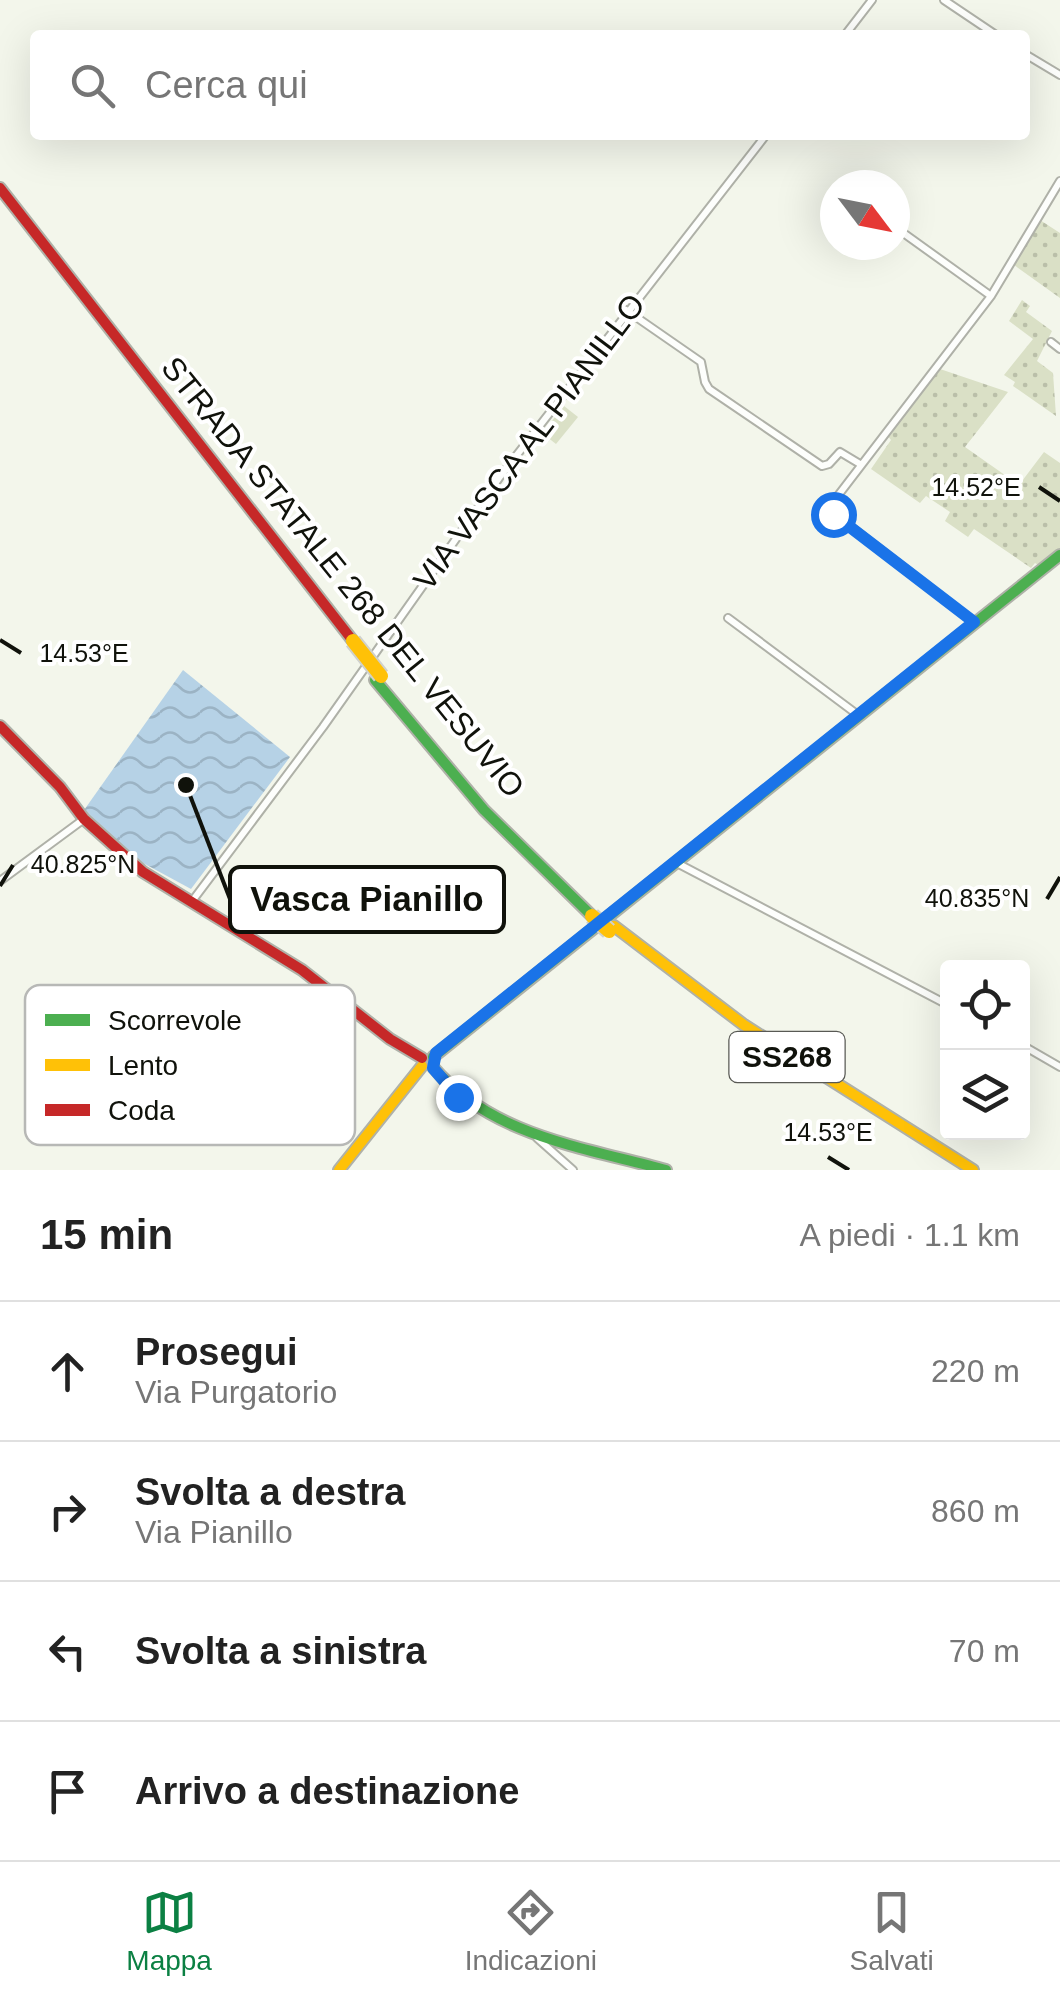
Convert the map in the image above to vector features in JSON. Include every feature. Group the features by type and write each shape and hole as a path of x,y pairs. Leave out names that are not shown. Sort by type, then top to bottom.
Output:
{"main road":[{"name":"STRADA STATALE 268 DEL VESUVIO","path":"0,188 104,327"},
{"name":"STRADA STATALE 268 DEL VESUVIO","path":"0,199 484,810 674,985 759,1047 960,1170"},
{"path":"339,1170 428,1062 1060,555"},
{"path":"0,726 84,819 143,872 193,900 321,985"},
{"name":"STRADA STATALE 268 DEL VESUVIO","path":"612,929 776,1050 973,1170"},
{"path":"355,1012 428,1062 458,1097 502,1122 532,1134 666,1170"}],"street":[{"path":"848,30 872,0"},
{"path":"944,0 989,30"},
{"path":"1030,57 1060,75"},
{"name":"VIA VASCA AL PIANILLO","path":"193,900 323,728 499,478 762,140"},
{"path":"974,622 833,514 830,506 991,296 1060,182"},
{"path":"910,238 991,296"},
{"path":"626,310 701,362 704,382 710,389 784,441 807,452 822,466 840,452 860,464"},
{"path":"1051,342 1060,349"},
{"path":"728,618 858,715"},
{"path":"0,882 84,819"},
{"path":"675,862 940,1001"},
{"path":"1030,1049 1060,1067"},
{"path":"532,1134 573,1170"}],"green space":[{"path":"1040,220 1060,233 1060,298 1014,265"},
{"path":"1022,300 1030,306 1026,312 1052,331 1037,361 1053,373 1056,416 1013,386 1015,382 1004,375 1033,339 1009,321"},
{"path":"940,369 1008,392 965,447 1019,485 1044,452 1060,463 1060,551 1040,566 1035,563 1031,568 974,529 968,537 945,521 950,512 926,496 920,503 871,469 891,440 887,435"},
{"path":"564,406 578,417 556,444 542,433"}],"water":[{"path":"183,670 290,757 191,889 143,863 82,813"}],"traffic: fast":[{"path":"433,1057 1060,555"},
{"path":"375,680 484,810 592,916"},
{"path":"433,1067 456,1090 510,1124 540,1136 666,1170"}],"traffic: slow":[{"path":"353,641 381,676"},
{"path":"592,916 609,931"},
{"path":"614,926 744,1025 973,1170"},
{"path":"339,1170 422,1066"}],"traffic: jam":[{"path":"0,188 353,641"},
{"path":"0,726 60,787 84,819 143,872 321,985"},
{"path":"355,1012 422,1058"}],"place":[{"name":"Vasca Pianillo","path":"186,785"}],"route":[{"path":"458,1097 433,1068 436,1053 974,622 833,514"}]}
